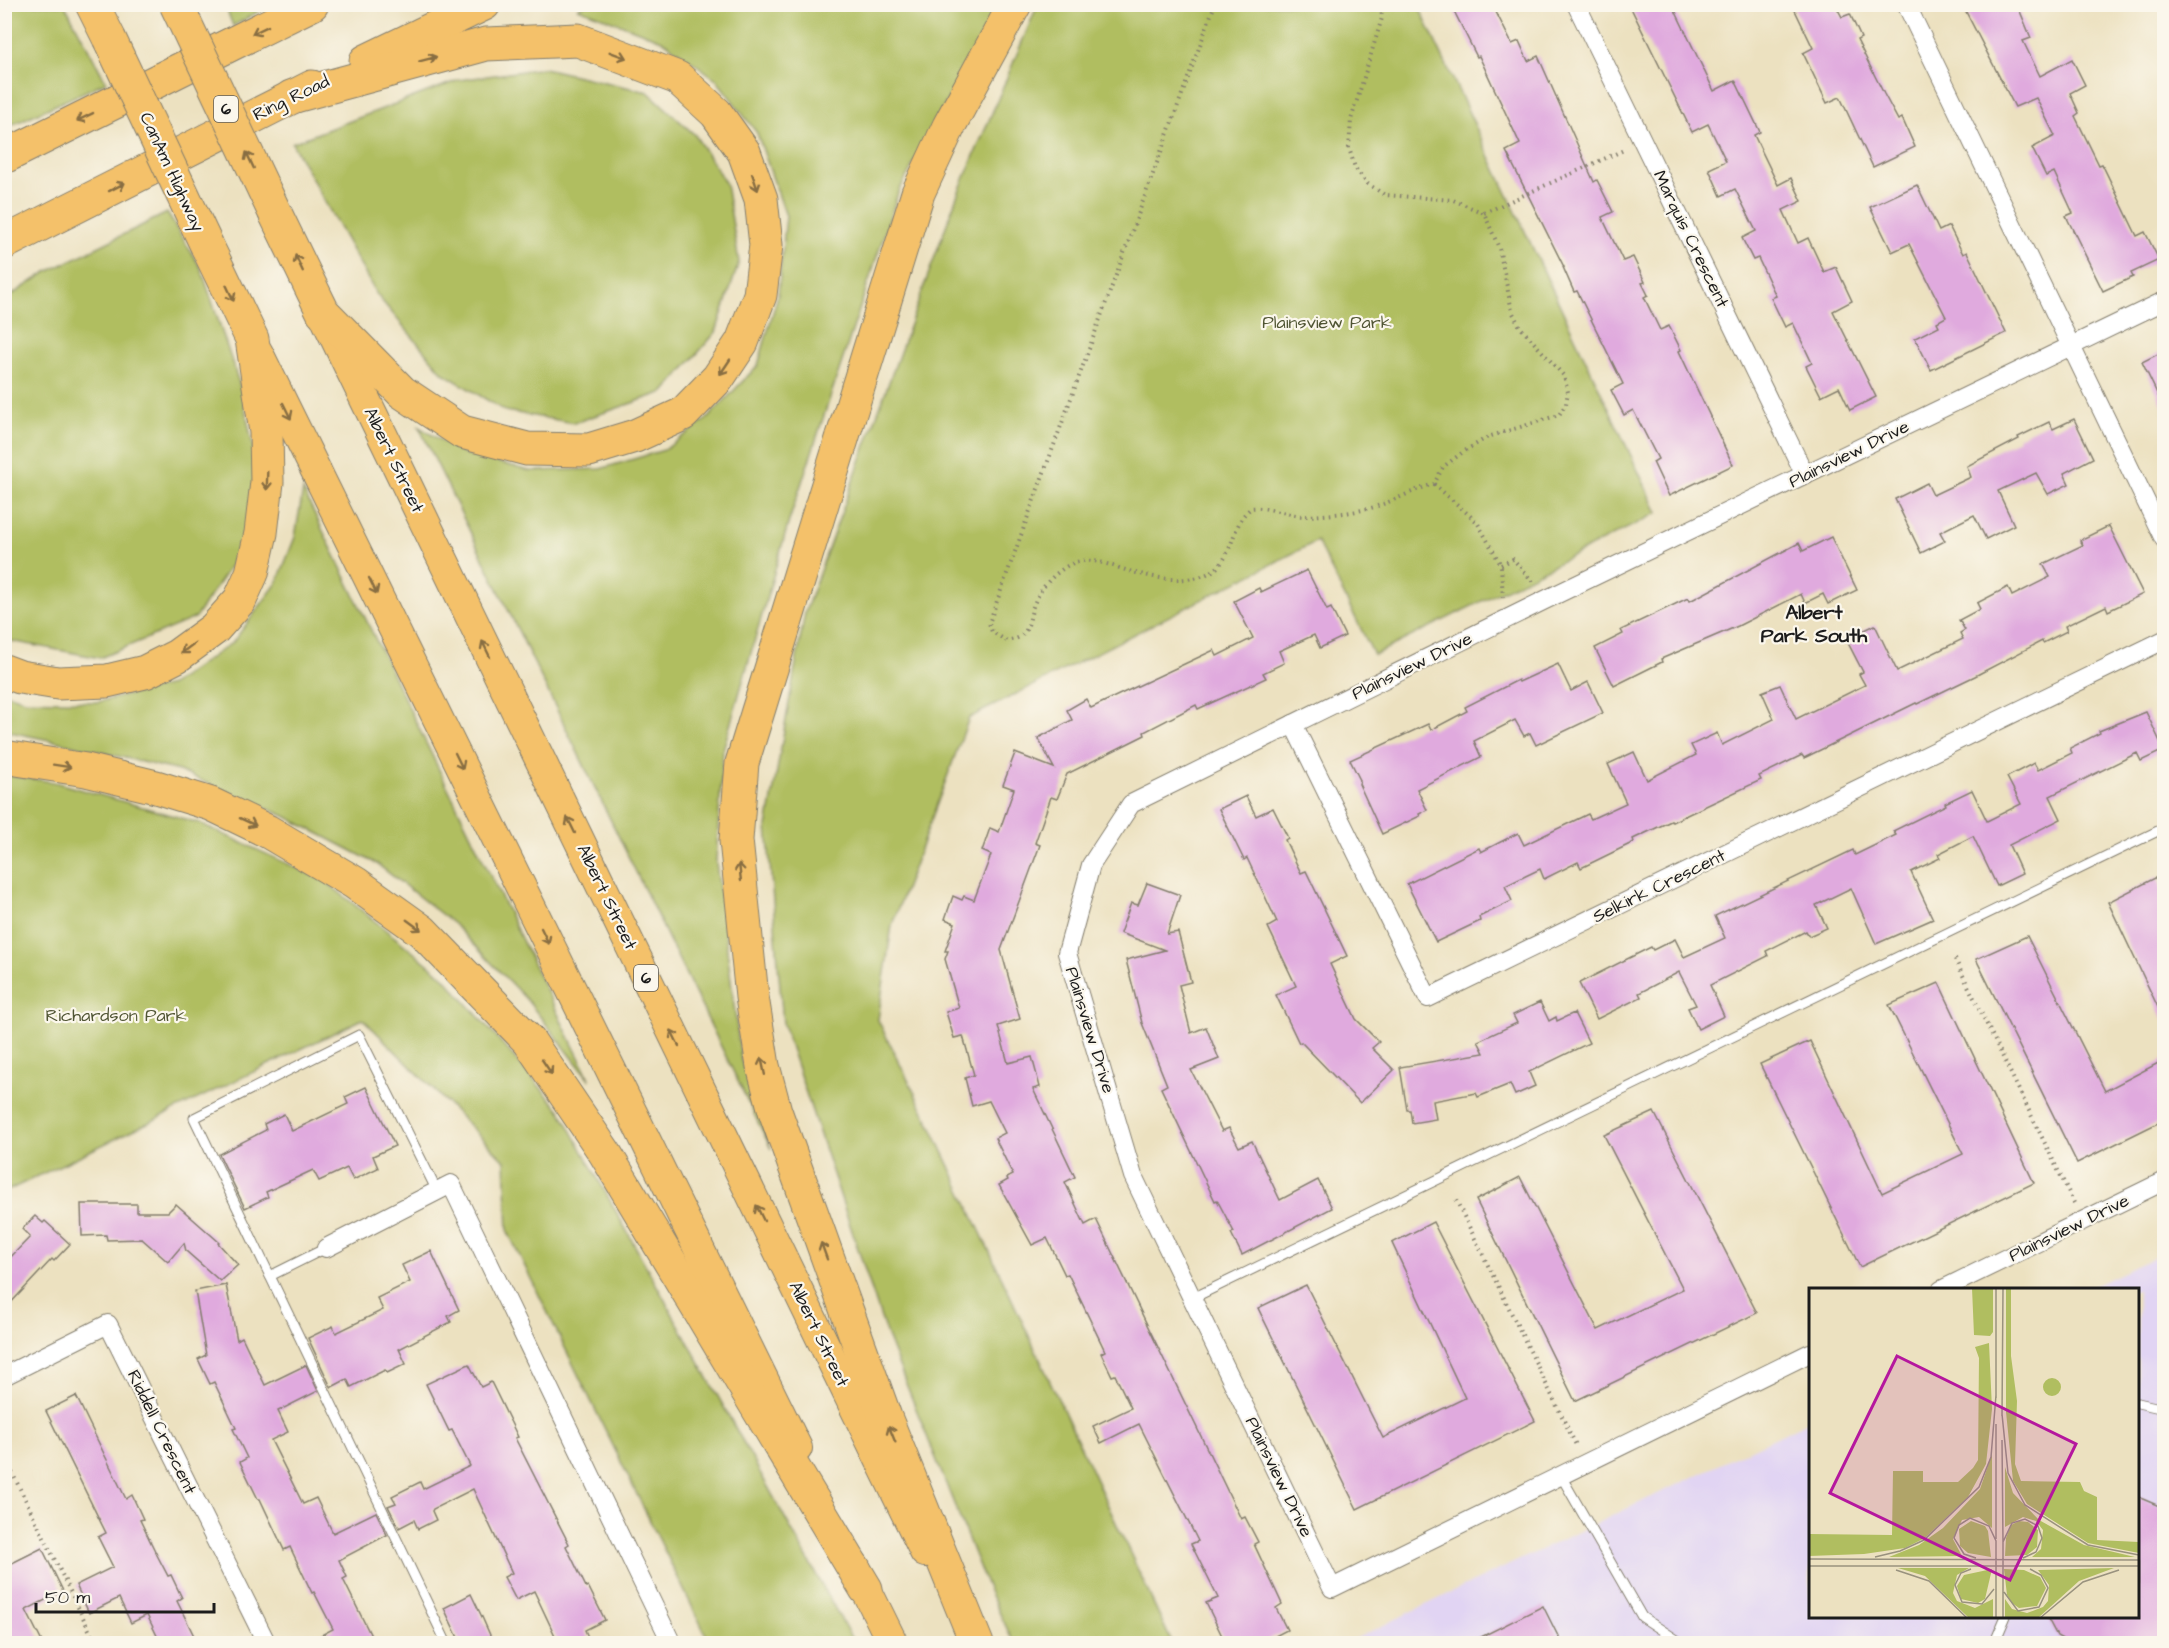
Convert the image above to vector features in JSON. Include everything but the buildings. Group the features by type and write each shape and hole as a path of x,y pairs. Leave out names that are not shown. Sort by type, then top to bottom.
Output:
{"highway":[{"name":"CanAm Highway","path":"4,671 20,677 58,682 107,681 145,672 177,657 204,636 240,600 252,573 257,553 267,482 266,432 252,339 92,4"},
{"name":"6","path":"176,4 323,312"},
{"name":"Ring Road","path":"4,243 65,214 291,97 484,4"},
{"path":"977,1644 885,1417 775,1111 763,1066 752,997 736,840 742,763 918,193 949,126 1015,4"},
{"path":"4,157 308,6"},
{"path":"291,97 486,44 578,40 678,78 716,113 744,152 761,199 766,245 760,295 742,342 718,378 683,414 635,436 589,450 527,449 462,432 402,392 323,312"},
{"path":"4,262 65,214"},
{"path":"4,757 86,770 211,804 267,831 355,883 422,931 529,1041 605,1153 866,1589"}],"main road":[{"name":"Albert Street","path":"323,312 969,1644"},
{"path":"252,339 892,1644"}],"street":[{"name":"Marquis Crescent","path":"1576,4 1805,475"},
{"path":"1906,4 2164,539"},
{"name":"Plainsview Drive","path":"1809,1353 1332,1588 1133,1176 1066,953 1090,865 1131,804 1545,600 2164,301"},
{"name":"Selkirk Crescent","path":"1293,724 1428,998 2164,640"},
{"name":"Plainsview Drive","path":"1945,1288 2164,1181"},
{"path":"326,1248 444,1187 672,1644"},
{"name":"Riddell Crescent","path":"4,1376 108,1324 267,1644"}],"lane":[{"path":"1193,1298 2164,828"},
{"path":"444,1187 359,1035 194,1118 447,1644"},
{"path":"270,1276 326,1248"},
{"path":"2139,1403 2164,1409"},
{"path":"1561,1476 1642,1617 1683,1644"},
{"path":"1994,1644 2006,1618"}],"path":[{"path":"1215,4 989,623 992,632 1007,641 1018,638 1025,632 1034,603 1044,587 1058,572 1073,562 1088,560 1154,576 1189,579 1206,575 1216,569 1225,557 1242,517 1251,508 1262,507 1285,514 1307,516 1355,512 1382,505 1434,484 1443,467 1488,437 1559,415 1566,404 1568,392 1564,376 1520,327 1512,311 1499,248 1484,213 1453,200 1385,195 1368,184 1355,168 1349,148 1351,120 1359,90 1371,61 1382,18 1381,4"},
{"path":"1484,213 1643,141"},
{"path":"1434,484 1477,522 1501,565 1502,596 1512,618"},
{"path":"1501,565 1513,559 1545,600"},
{"path":"1955,959 2083,1221"},
{"path":"1456,1200 1586,1464"},
{"path":"4,1456 96,1644"}],"shaded area":[{"path":"2164,1253 2164,1643 1344,1644 1809,1421 1809,1618 2139,1618 2139,1288 2089,1288"}],"green space":[{"path":"586,4 998,5 898,193 789,521 723,750 716,862 741,1060 771,1149 419,427 462,453 530,471 600,469 664,450 707,419 758,365 778,295 786,216 757,133 716,79 662,40 578,8"},
{"name":"Plainsview Park","path":"1038,4 1418,5 1658,513 1374,655 1317,541 969,718 892,925 878,1020 932,1128 1172,1643 1014,1643 988,1589 887,1336 783,1024 767,827 805,612 957,196"},
{"path":"4,5 65,5 106,82 5,128"},
{"path":"225,5 270,5 233,26"},
{"path":"544,68 648,92 695,135 726,184 739,262 716,332 664,392 574,423 505,411 443,373 377,295 292,143 459,80"},
{"path":"167,213 201,268 241,389 256,461 246,543 195,618 100,658 11,641 5,638 4,300 45,273"},
{"path":"303,490 590,1080 527,1000 454,924 377,864 285,816 179,771 5,731 5,693 25,700 98,702 171,685 233,642 277,583 295,537"},
{"name":"Richardson Park","path":"5,775 54,782 199,823 325,881 444,977 560,1110 854,1643 710,1643 508,1232 505,1161 363,1019 5,1192"}],"district":[{"name":"Albert Park South","path":"1814,624"}]}
